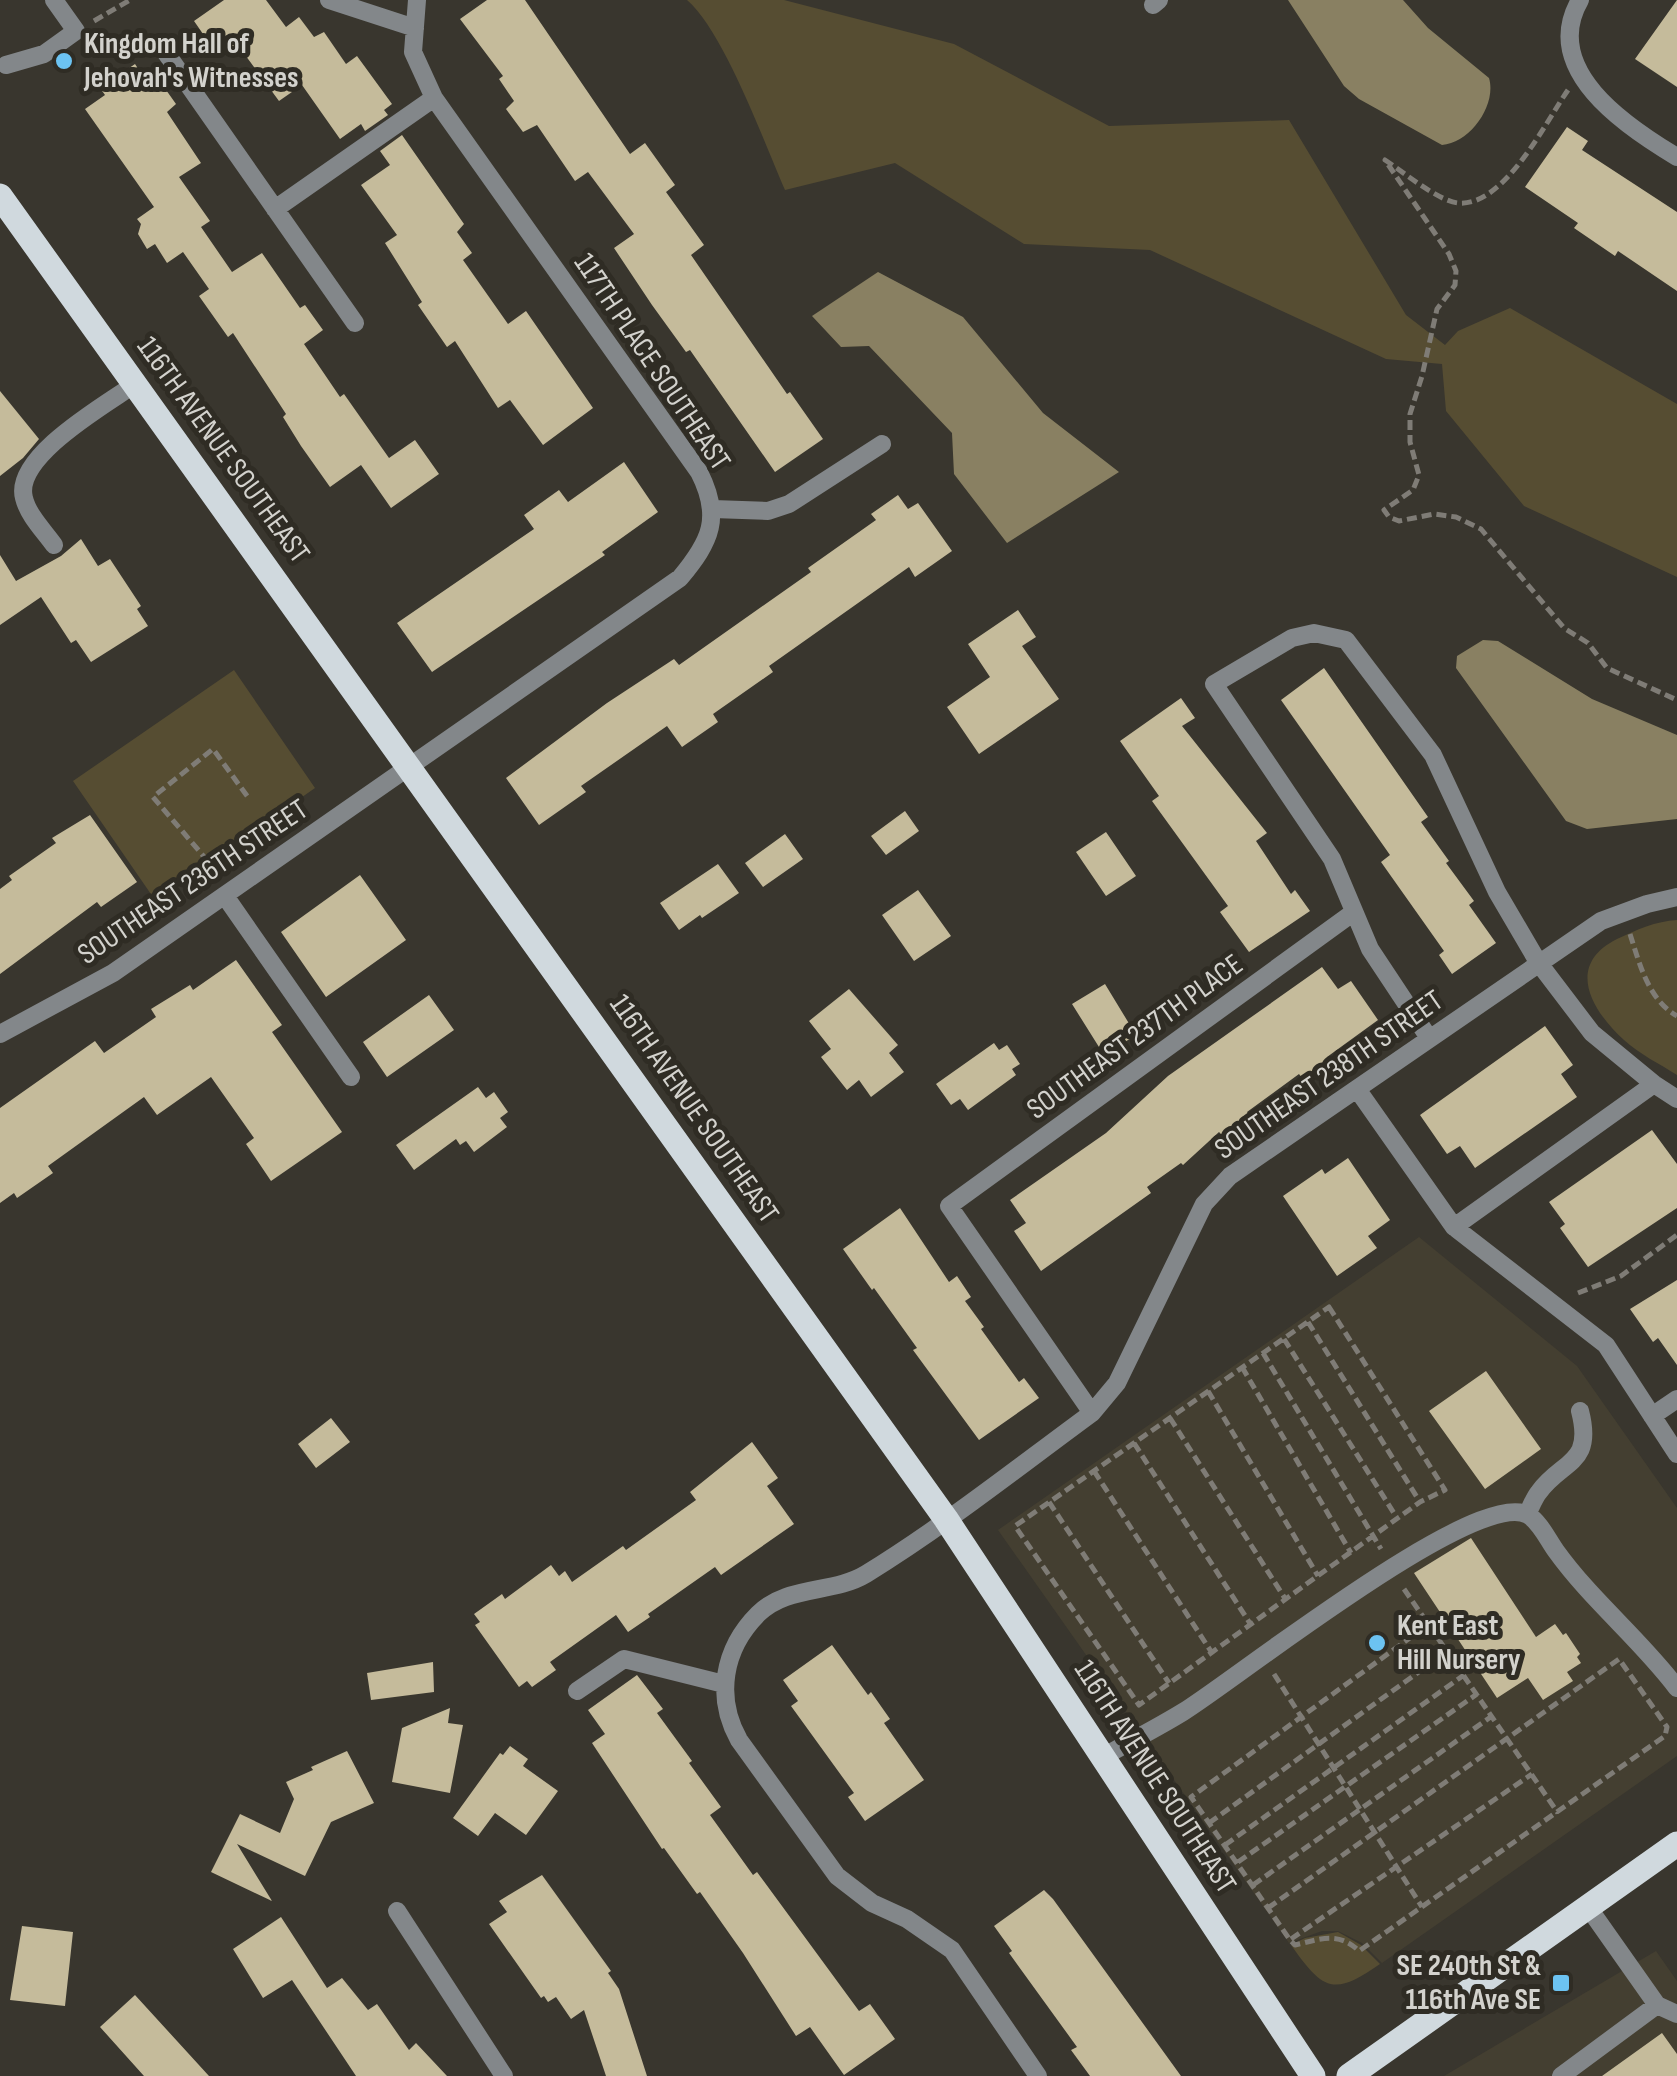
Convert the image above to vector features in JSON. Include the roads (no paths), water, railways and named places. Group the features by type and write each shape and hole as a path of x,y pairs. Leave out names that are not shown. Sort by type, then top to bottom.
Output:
{"main road":[{"name":"116TH AVENUE SOUTHEAST","path":"0,196 946,1519 1313,2076"},
{"path":"1349,2076 1677,1844"}],"street":[{"path":"2,63 44,54 76,31 54,0"},
{"path":"329,0 415,28"},
{"name":"117TH PLACE SOUTHEAST","path":"411,768 680,578 702,549 713,509 699,472 434,98 413,52 417,0"},
{"path":"1580,0 1570,17 1568,48 1592,91 1620,120 1677,157"},
{"path":"164,50 355,323"},
{"path":"275,209 434,98"},
{"path":"54,545 24,503 21,484 26,470 51,444 135,384"},
{"path":"713,509 768,511 789,504 882,444"},
{"path":"1430,1038 1370,950 1332,860 1214,684 1292,638 1314,633 1346,640 1433,755 1497,892 1538,962 1592,1033 1677,1099"},
{"name":"SOUTHEAST 236TH STREET","path":"0,1034 113,973 411,768"},
{"path":"229,893 350,1078"},
{"name":"SOUTHEAST 238TH STREET","path":"724,1684 729,1659 741,1634 761,1610 793,1595 861,1578 1092,1414 1116,1383 1204,1204 1230,1176 1602,921 1677,897"},
{"name":"SOUTHEAST 237TH PLACE","path":"1092,1414 948,1206 1354,912"},
{"path":"1454,1227 1654,1084"},
{"path":"1357,1088 1454,1227 1606,1344 1677,1454"},
{"path":"1652,1416 1677,1398"},
{"path":"1527,1514 1539,1491 1579,1454 1584,1426 1580,1411"},
{"path":"1103,1757 1184,1712 1390,1568 1467,1525 1499,1514 1527,1514"},
{"path":"1527,1514 1577,1580 1677,1688"},
{"path":"577,1691 624,1660 724,1684 727,1712 739,1740 836,1876 952,1950 1038,2076"},
{"path":"1588,1906 1657,2005 1677,2014"},
{"path":"397,1911 504,2076"},
{"path":"1561,2076 1657,2005"}],"place":[{"name":"Kingdom Hall of Jehovah's Witnesses","path":"64,61"},
{"name":"Kent East Hill Nursery","path":"1377,1643"},
{"name":"SE 240th St & 116th Ave SE","path":"1561,1983"}]}
